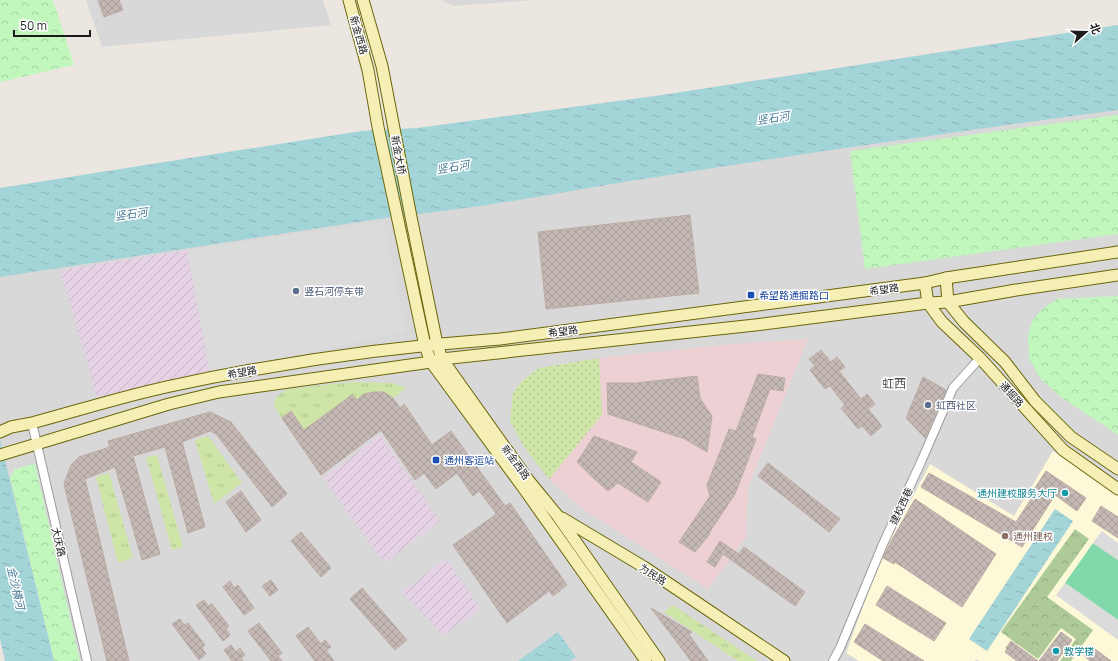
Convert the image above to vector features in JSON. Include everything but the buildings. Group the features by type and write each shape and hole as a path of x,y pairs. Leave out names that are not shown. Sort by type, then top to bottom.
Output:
{"main road":[{"name":"新金西路","path":"349,0 368,70"},
{"name":"新金西路","path":"363,0 382,66"},
{"name":"新金大桥","path":"382,66 416,244"},
{"name":"新金大桥","path":"368,70 378,128 404,247"},
{"name":"新金西路","path":"416,244 437,344 442,359 529,481 558,515 659,661"},
{"name":"新金西路","path":"404,247 425,346 431,362 522,486 646,661"},
{"name":"希望路","path":"0,432 164,387 293,363 437,344 500,339 925,284 946,278 1118,252"},
{"name":"希望路","path":"0,456 169,404 219,392 431,362 442,359 755,325 928,303 948,302 1118,275"},
{"path":"946,278 948,302"},
{"name":"通掘路","path":"925,284 928,303 942,322 980,358 1063,450 1118,489"},
{"name":"通掘路","path":"948,302 964,322 1005,362 1035,401 1071,437 1118,469"},
{"name":"为民路","path":"522,486 558,515 644,567 784,661"}],"street":[{"name":"建校西巷","path":"833,661 840,648 883,544 953,388 980,358"},
{"name":"大庆路","path":"32,423 88,661"}],"shaded area":[{"path":"86,0 323,0 331,25 102,47"},
{"path":"441,0 534,0 453,6"},
{"path":"1118,74 1118,661 21,661 0,575 0,243"},
{"name":"竖石河停车带","path":"384,221 405,332 210,373 187,250"},
{"path":"187,250 210,373 97,397 60,270"},
{"path":"808,339 748,487 746,537 708,589 584,510 549,479 602,415 599,358 731,344"},
{"path":"380,435 440,521 384,563 323,478"},
{"name":"通州建校","path":"1053,451 1118,495 1118,661 979,661 977,659 975,661 859,661 846,653 881,557 930,464 1014,516"},
{"path":"1102,531 1118,543 1118,560 1093,543"},
{"path":"446,559 481,609 443,635 402,592"},
{"path":"1065,583 1118,620 1118,640 1056,595"}],"green space":[{"path":"0,0 53,0 74,65 0,82"},
{"path":"1118,115 1118,234 865,269 850,151"},
{"path":"1118,296 1118,435 1059,396 1040,378 1029,358 1028,336 1032,321 1042,309 1057,299"},
{"path":"599,358 602,415 549,479 524,447 510,421 513,393 522,381 539,368"},
{"path":"352,382 393,383 406,388 393,398 379,392 366,394 357,400 352,395 304,430 291,411 282,418 275,405 274,401 278,395 288,389"},
{"path":"208,436 242,483 214,504 195,440"},
{"path":"157,455 183,547 172,550 146,457"},
{"path":"35,464 80,661 54,661 10,478 15,469"},
{"path":"109,473 133,558 118,563 96,477"},
{"path":"1075,529 1089,539 1047,597 1093,630 1071,661 1060,661 1076,639 1061,628 1038,659 1001,632"},
{"path":"1093,543 1118,560 1118,620 1065,583"},
{"path":"673,605 757,661 738,661 664,612"}],"water":[{"name":"竖石河","path":"1118,25 1118,110 781,158 635,180 500,203 398,216 0,277 0,188 361,131 417,128 662,95"},
{"name":"金沙横河","path":"0,440 54,661 5,661 0,639"},
{"path":"1055,509 1073,521 987,651 969,639"},
{"path":"558,632 576,657 570,661 518,661"}],"place":[{"name":"竖石河停车带","path":"296,291"},
{"name":"希望路通掘路口","path":"751,295"},
{"name":"虹西社区","path":"928,405"},
{"name":"通州客运站","path":"436,460"},
{"name":"通州建校服务大厅","path":"1065,493"},
{"name":"通州建校","path":"1005,536"},
{"name":"教学楼","path":"1056,651"}],"district":[{"name":"虹西","path":"894,384"}]}
